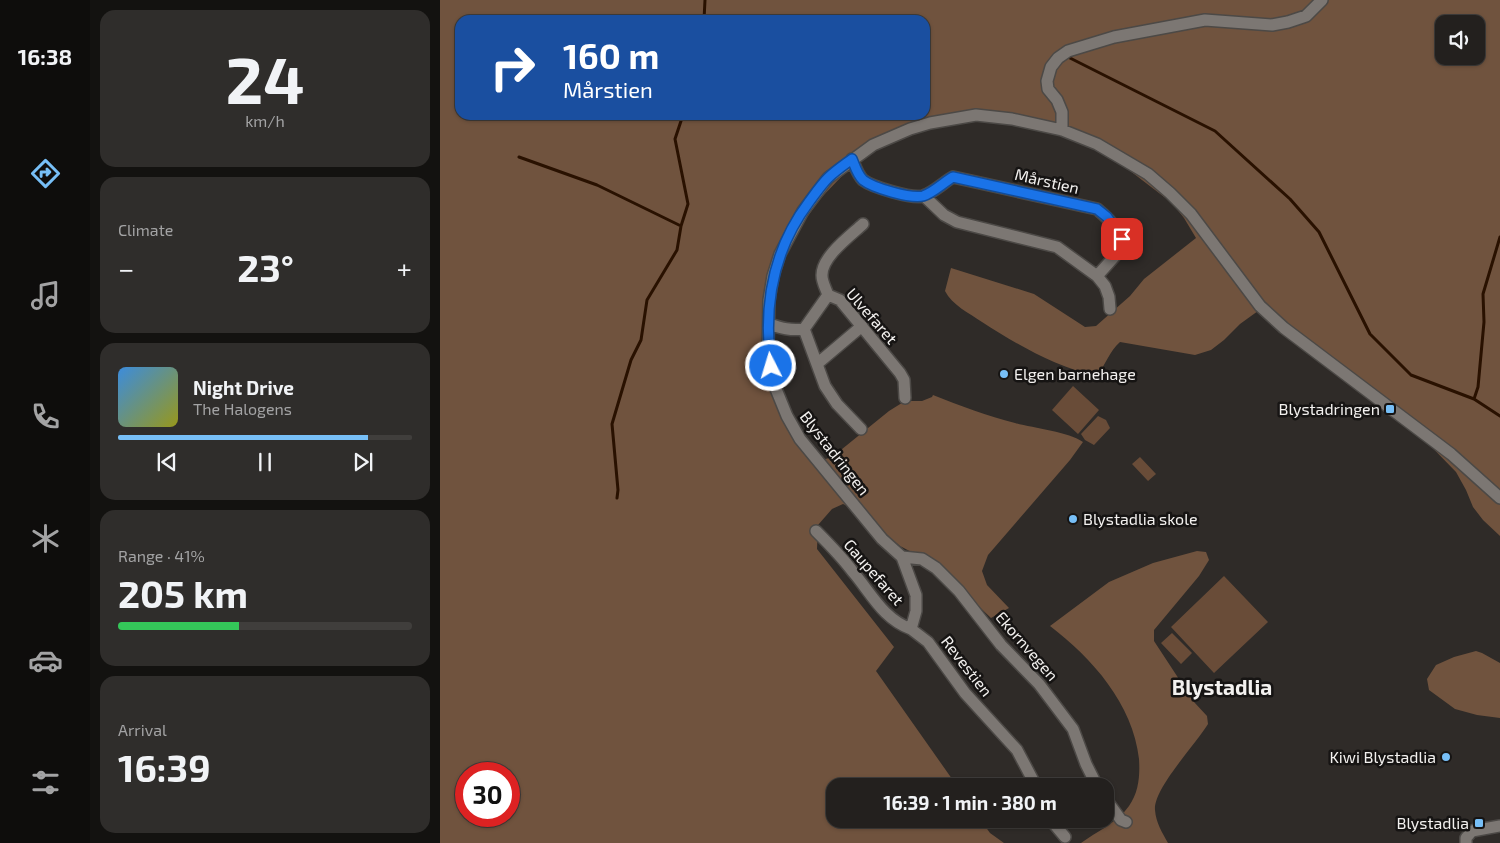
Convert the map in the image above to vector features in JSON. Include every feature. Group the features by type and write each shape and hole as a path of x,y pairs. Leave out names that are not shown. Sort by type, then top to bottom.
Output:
{"street":[{"path":"1062,130 1062,112 1057,100 1048,89 1047,81 1051,67 1058,58 1068,51 1114,37 1206,20 1272,24 1288,22 1306,16 1322,0"},
{"name":"Blystadringen","path":"902,557 882,539 800,439 786,416 776,389 768,347 769,300 773,276 780,254 791,231 803,210 828,178 874,145 910,128 930,122 976,115 1012,119 1062,130 1097,144 1148,174 1191,214 1260,306 1284,328 1451,454 1500,498"},
{"path":"852,159 862,179 875,187 917,197 924,196 944,215 957,222 1057,247 1097,276 1105,286 1109,297 1110,309"},
{"name":"Mårstien","path":"924,196 953,177 1097,209 1107,217 1122,239 1123,247 1097,276"},
{"path":"828,295 822,277 828,258 864,224"},
{"name":"Ulvefaret","path":"804,329 828,295 840,300 904,380 905,398"},
{"path":"769,324 784,329 804,329 825,386 837,404 861,429"},
{"path":"816,364 862,326"},
{"name":"Gaupefaret","path":"816,530 853,571 886,614 900,625 911,628"},
{"path":"902,557 916,595 916,611 911,628"},
{"name":"Ekornvegen","path":"902,557 922,559 936,568 959,591 1001,644 1039,684 1073,729 1093,778"},
{"name":"Revestien","path":"911,628 928,642 965,693 1017,750 1032,778"},
{"path":"1114,810 1121,820 1126,822"},
{"path":"1466,843 1466,838 1472,831 1500,826"},
{"path":"1058,828 1065,837"}],"shaded area":[{"path":"440,0 1500,0 1500,536 1483,520 1473,507 1456,472 1417,432 1258,311 1211,350 1195,355 1120,342 1097,376 1066,367 1037,354 1009,339 961,308 952,300 945,291 951,268 1034,294 1085,327 1096,326 1130,296 1144,279 1196,238 1172,203 1112,157 1080,142 1027,124 987,119 934,123 875,147 843,175 819,200 788,245 780,268 771,312 774,394 818,460 831,458 889,411 905,401 922,401 933,395 995,417 1060,433 1083,442 1070,460 988,555 982,571 987,585 1009,608 991,618 919,556 900,546 856,510 843,504 832,509 818,525 817,549 894,647 876,671 951,778 826,778 826,828 986,828 1004,843 440,843"},
{"path":"1073,386 1099,410 1078,434 1052,410"},
{"path":"1098,416 1106,420 1110,428 1094,445 1085,440 1081,434"},
{"path":"1140,457 1156,474 1148,481 1132,464"},
{"path":"1197,551 1206,552 1209,560 1199,576 1154,630 1154,641 1194,702 1207,716 1208,724 1176,767 1156,801 1157,819 1168,843 1081,843 1104,828 1114,828 1114,821 1129,806 1135,795 1138,783 1139,759 1135,739 1128,720 1108,684 1081,653 1050,626 1109,582 1153,563"},
{"path":"1224,576 1268,622 1214,673 1171,627"},
{"path":"1172,633 1192,653 1181,664 1161,643"},
{"path":"1476,651 1500,663 1500,718 1477,715 1455,709 1429,690 1427,679 1436,665 1454,657"}],"waterway":[{"path":"704,15 705,0"},
{"path":"1066,56 1215,131 1290,199 1319,232 1370,334 1411,375 1474,399"},
{"path":"617,498 618,490 612,424 631,360 641,340 647,300 677,250 681,226 688,204 675,139 681,120"},
{"path":"519,157 597,185 681,226"},
{"path":"1500,237 1483,294 1484,322 1478,387 1474,399 1500,416"}],"place":[{"name":"Elgen barnehage","path":"1004,374"},
{"name":"Blystadringen","path":"1390,409"},
{"name":"Blystadlia skole","path":"1073,519"},
{"name":"Kiwi Blystadlia","path":"1446,757"},
{"name":"Blystadlia","path":"1479,823"}],"district":[{"name":"Blystadlia","path":"1222,688"}],"route":[{"path":"771,366 768,347 769,300 773,276 780,254 803,210 817,191 828,178 852,159 862,179 875,187 917,197 924,196 953,177 1097,209 1107,217 1122,239"}]}
